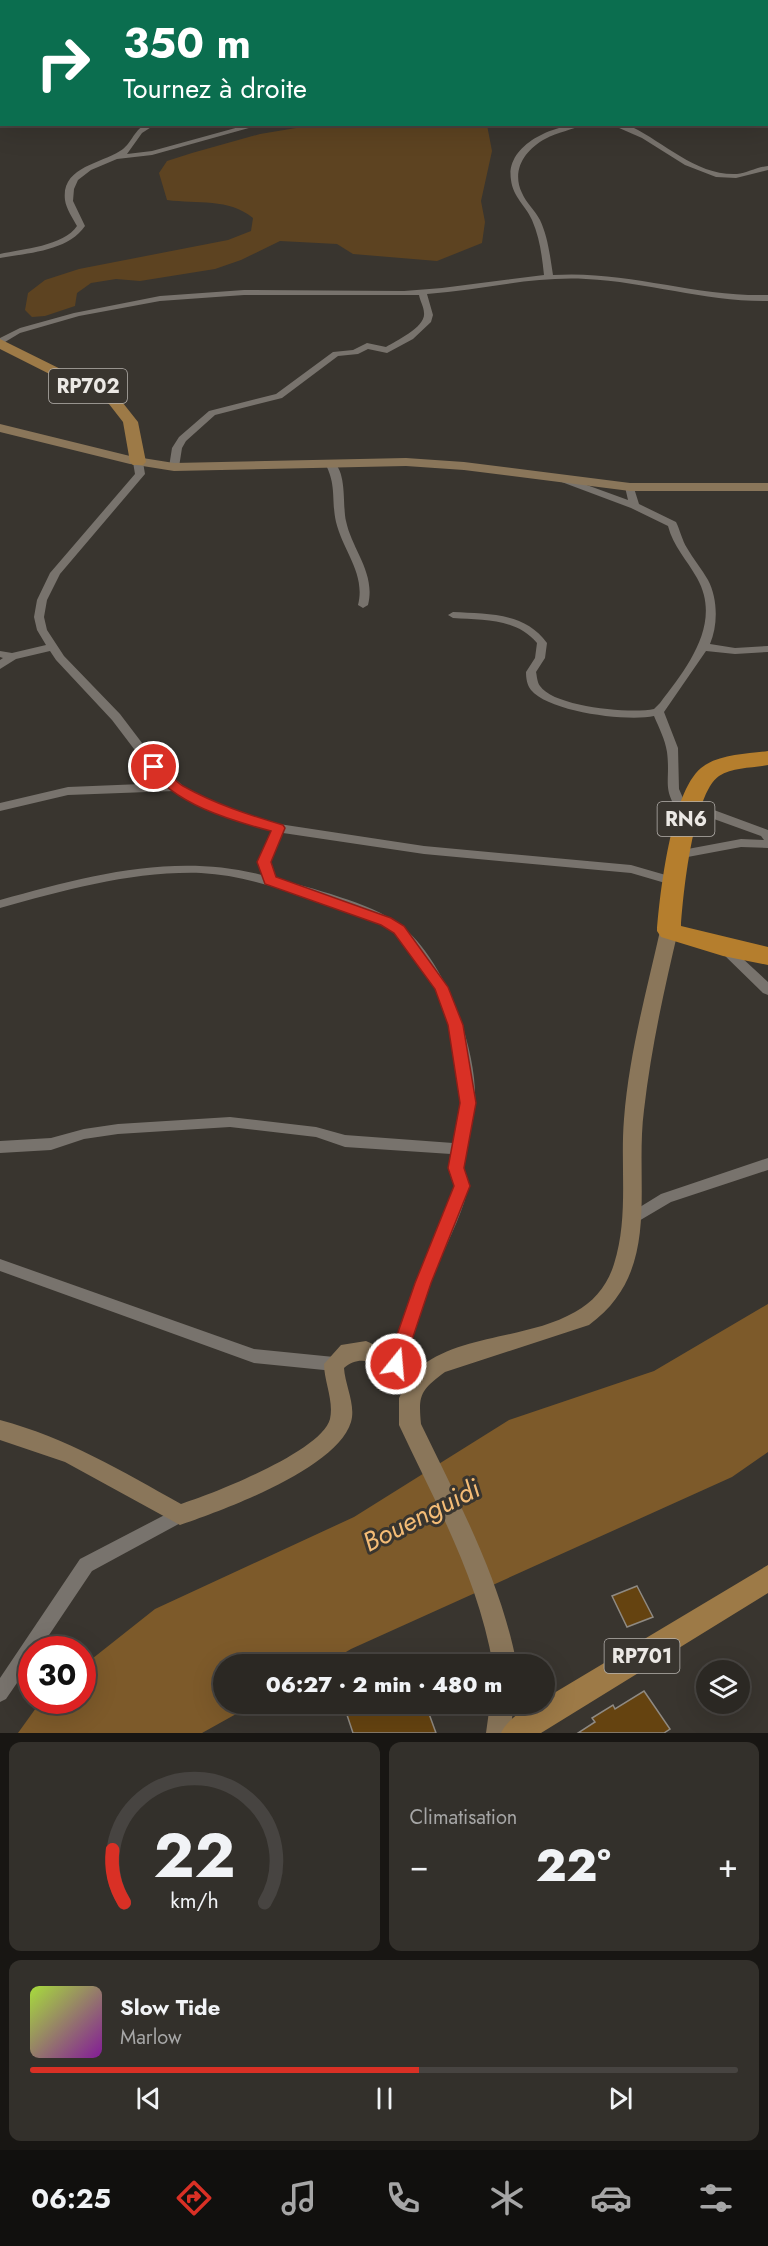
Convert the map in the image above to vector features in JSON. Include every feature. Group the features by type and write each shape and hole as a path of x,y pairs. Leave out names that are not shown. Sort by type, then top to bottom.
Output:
{"highway":[{"name":"RN6","path":"669,931 676,855 689,810 705,777 712,771 768,758"},
{"path":"669,931 723,947 768,956"}],"main road":[{"name":"RP702","path":"0,342 114,401 130,422 138,462"},
{"path":"0,428 45,437 138,462 174,468 330,463 431,464 630,487 768,487"},
{"path":"504,1654 501,1632 487,1589 410,1425 409,1397 421,1376 447,1361 579,1321 599,1307 615,1283 629,1252 635,1184 633,1128 643,1045 669,931"},
{"path":"0,1430 63,1449 119,1478 180,1515 244,1490 320,1450 332,1439 341,1420 333,1379 334,1364 348,1351 366,1350 421,1376"},
{"name":"RP701","path":"515,1733 768,1578"},
{"path":"498,1733 501,1714"}],"street":[{"path":"0,255 60,242 78,234 81,226 69,201 71,187 82,171 128,149 136,133 149,126"},
{"path":"110,158 152,153 253,126"},
{"path":"549,277 537,221 518,192 513,178 515,163 518,155 549,134 571,126"},
{"path":"619,126 640,133 684,161 710,173 737,176 768,168"},
{"path":"0,342 16,331 126,302 270,291 422,292 549,277 601,277 712,296 768,298"},
{"path":"174,468 177,448 182,439 212,413 279,396 336,354 355,352 369,346 387,350 410,337 427,322 429,315 422,292"},
{"path":"138,462 140,474 55,573 45,590 39,617 42,630 53,647 116,717 154,767 174,787 209,805 279,828 424,850 631,869 672,881"},
{"path":"330,463 340,483 339,508 347,544 365,578 367,592 363,605"},
{"path":"453,615 514,622 531,628 542,643 540,658 531,672 535,688 542,693 590,709 629,716 650,715 658,712 703,647 708,635 710,602 702,579 680,549 673,524 634,506 562,479"},
{"path":"630,487 634,506"},
{"path":"0,654 12,656 53,647"},
{"path":"703,647 735,651 768,649"},
{"path":"0,666 12,656"},
{"path":"658,712 672,748 671,791 675,801 689,810 765,833 768,837"},
{"path":"0,807 68,791 174,787"},
{"path":"249,877 264,862 279,828"},
{"path":"676,855 741,843 768,844"},
{"path":"264,862 270,880"},
{"path":"0,904 129,873 200,869 270,880 386,921 399,929 441,987 456,1025 468,1103 456,1168 462,1186 423,1283 396,1364"},
{"path":"723,947 768,990"},
{"path":"0,1146 51,1144 84,1134 118,1129 230,1122 316,1132 345,1142 459,1149"},
{"path":"632,1219 666,1197 768,1164"},
{"path":"0,1265 254,1356 334,1364"},
{"path":"0,1693 86,1565 180,1515"}],"shaded area":[{"path":"308,126 487,126 492,151 481,201 485,222 482,243 437,261 353,254 337,244 280,241 241,260 215,269 140,281 116,279 91,283 77,293 75,306 45,316 32,317 25,310 28,293 45,280 79,269 228,240 251,231 253,218 234,207 167,200 159,173 167,161 260,134"}],"water":[{"name":"Bouenguidi","path":"768,1304 768,1452 732,1477 343,1654 213,1654 213,1714 236,1714 202,1733 18,1733 32,1714 96,1714 96,1656 155,1609 354,1517 509,1420 654,1371"}],"building":[{"path":"637,1586 653,1617 627,1627 612,1596"},
{"path":"644,1691 670,1729 664,1733 578,1733 595,1722 592,1718 613,1705 615,1709"},
{"path":"429,1714 436,1733 353,1733 347,1715"}],"route":[{"path":"154,767 174,787 197,800 249,820 279,828 264,862 270,880 386,921 399,929 441,987 456,1025 467,1088 468,1103 456,1168 462,1186 423,1283 396,1364"}]}
